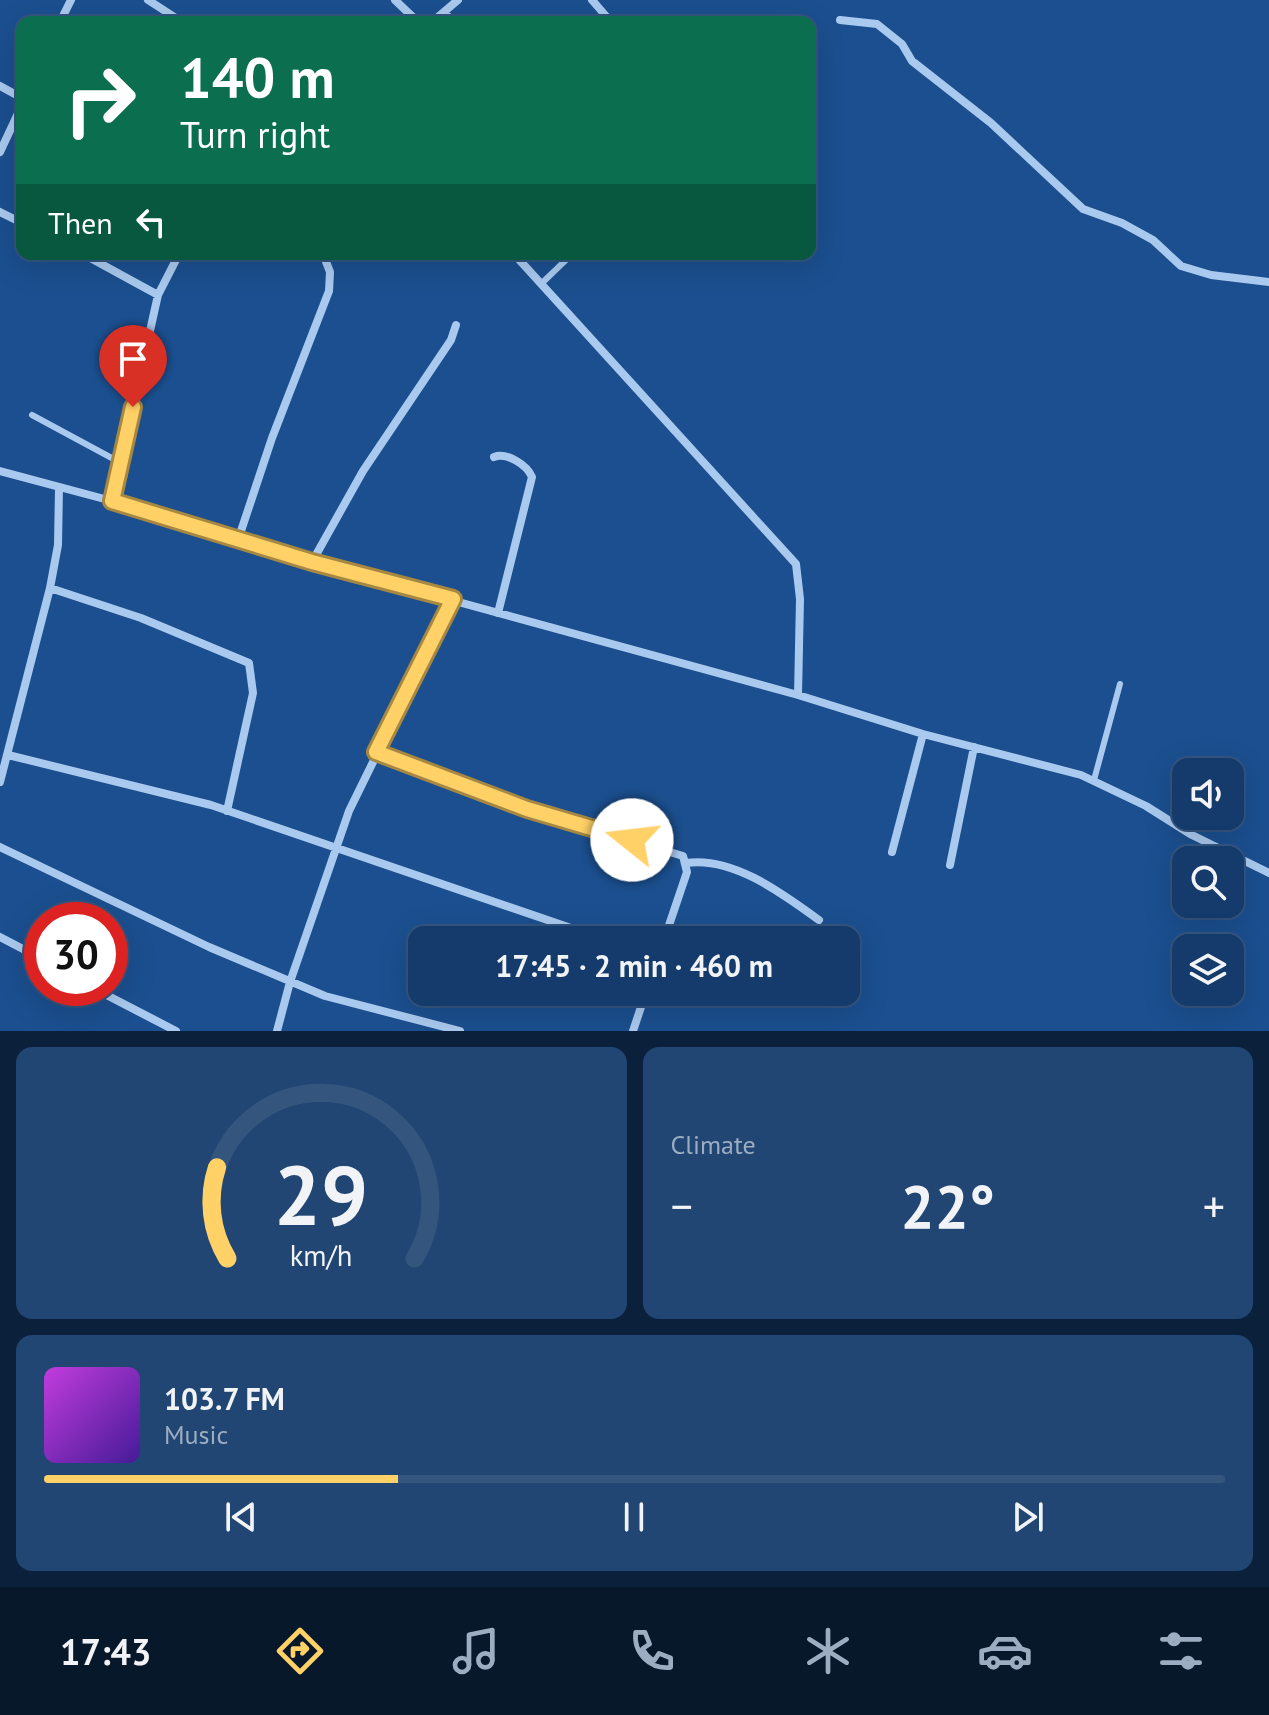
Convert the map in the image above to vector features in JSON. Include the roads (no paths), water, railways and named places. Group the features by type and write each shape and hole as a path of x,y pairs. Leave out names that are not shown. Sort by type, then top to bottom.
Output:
{"street":[{"path":"148,0 173,16"},
{"path":"395,0 412,16"},
{"path":"439,16 458,0"},
{"path":"592,0 606,16"},
{"path":"444,12 448,16"},
{"path":"840,20 877,24 902,44 912,61 991,123 1083,209 1122,223 1153,240 1181,266 1211,275 1269,282"},
{"path":"0,152 16,118"},
{"path":"94,260 158,295"},
{"path":"112,501 158,295 176,260"},
{"path":"238,540 272,438 329,291 330,272 325,260"},
{"path":"519,260 796,564 800,599 798,695"},
{"path":"312,562 363,471 451,340 456,325"},
{"path":"494,457 506,456 527,469 532,477 498,613"},
{"path":"0,471 112,501 312,562 1094,780 1269,873"},
{"path":"0,782 50,588 58,545 59,488"},
{"path":"50,588 141,618 249,663 253,693 227,811"},
{"path":"277,1031 290,982 336,848 376,752 453,599"},
{"path":"892,852 923,734"},
{"path":"950,865 974,747"},
{"path":"376,752 527,809 677,852 686,863 687,872 669,926"},
{"path":"8,755 175,794 565,926"},
{"path":"0,847 290,982 325,996 460,1031"},
{"path":"686,863 709,862 752,879 782,893 819,920"},
{"path":"0,937 24,950"},
{"path":"128,1006 176,1031"},
{"path":"633,1031 641,1006"}],"lane":[{"path":"541,284 566,260"},
{"path":"32,415 121,463"},
{"path":"1094,780 1120,684"}]}
